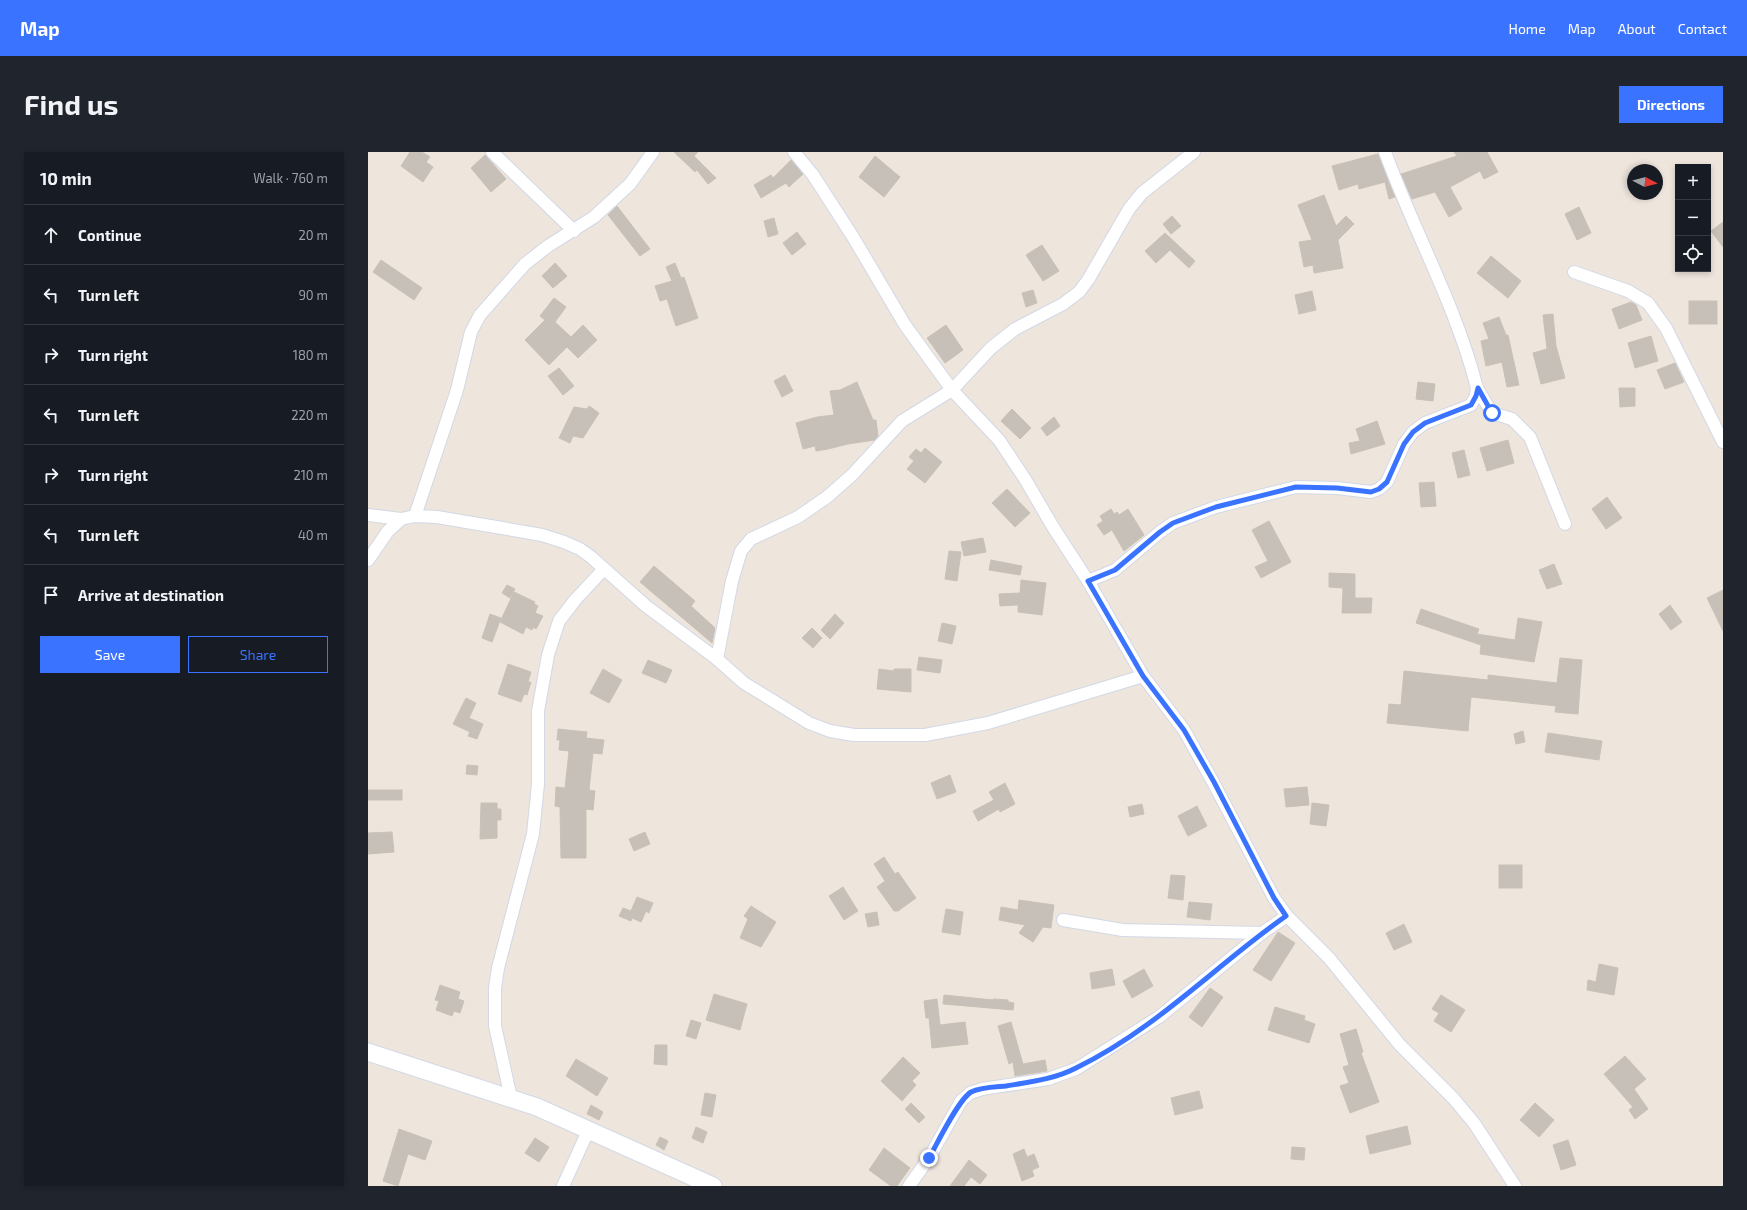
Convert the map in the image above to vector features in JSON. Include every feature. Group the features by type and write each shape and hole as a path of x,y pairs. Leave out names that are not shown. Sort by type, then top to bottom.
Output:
{"main road":[{"path":"368,1052 511,1098 589,1129 634,1152 713,1186"}],"street":[{"path":"492,152 574,231"},
{"path":"415,516 457,390 470,332 480,314 525,264 548,246 594,218 630,184 653,152"},
{"path":"794,152 813,176 854,237 905,325 952,390 999,440 1025,479 1053,527 1088,581 1143,676 1184,730 1214,782 1274,898 1286,916 1329,958 1400,1045 1462,1108 1474,1123 1516,1186"},
{"path":"717,660 732,581 741,551 751,538 798,517 827,497 852,474 902,422 952,390 991,348 1015,329 1063,304 1079,292 1088,280 1129,209 1142,193 1194,152"},
{"path":"1385,152 1400,192 1459,327 1478,388 1492,413 1512,419 1530,437 1565,524"},
{"path":"1574,272 1628,291 1648,303 1666,328 1723,442"},
{"path":"1088,581 1115,570 1173,523 1216,507 1296,487 1337,488 1371,492 1379,489 1387,482 1404,444 1413,432 1425,423 1471,405 1478,388"},
{"path":"368,515 401,520"},
{"path":"368,560 388,531 401,520 415,516 437,517 542,535 580,549 646,606 717,660 744,683 809,723 830,731 881,736 924,735 988,723 1143,676"},
{"path":"511,1098 495,1026 495,988 498,968 533,834 538,784 538,711 548,655 559,620 575,600 604,569"},
{"path":"909,1186 929,1158 961,1102 970,1093 982,1089 1048,1079 1076,1069 1159,1017 1262,933 1286,916"},
{"path":"1063,920 1123,930 1262,933"},
{"path":"563,1186 589,1129"}],"building":[{"path":"410,152 422,152 430,157 426,162 433,167 423,182 401,166"},
{"path":"674,152 698,152 694,156 716,178 708,184 697,170 695,172"},
{"path":"1454,152 1487,152 1498,172 1484,179 1480,171 1450,187 1462,209 1449,217 1435,192 1412,199 1401,174 1457,156"},
{"path":"1378,154 1395,197 1389,199 1385,182 1359,189 1358,184 1339,190 1332,166"},
{"path":"485,155 506,179 491,192 471,168"},
{"path":"875,156 900,177 884,197 859,177"},
{"path":"791,160 803,174 789,187 786,183 761,198 754,185 771,175 773,178"},
{"path":"1324,195 1336,226 1346,216 1354,224 1338,240 1343,268 1314,273 1313,265 1304,267 1299,242 1312,240 1298,205"},
{"path":"617,206 650,249 640,256 608,215"},
{"path":"1579,207 1591,233 1577,240 1565,214"},
{"path":"1172,216 1181,226 1171,234 1163,224"},
{"path":"774,218 778,234 768,237 764,221"},
{"path":"1723,222 1723,247 1711,231"},
{"path":"797,232 806,244 792,255 783,243"},
{"path":"1165,233 1195,261 1189,268 1170,250 1156,263 1145,251"},
{"path":"1042,245 1059,271 1043,281 1026,255"},
{"path":"1491,256 1521,281 1508,298 1477,273"},
{"path":"381,260 422,288 414,300 373,272"},
{"path":"555,263 567,276 553,288 542,276"},
{"path":"675,263 681,278 684,277 698,318 676,326 667,299 660,301 655,286 672,281 666,267"},
{"path":"1033,290 1037,303 1026,307 1022,293"},
{"path":"1312,291 1316,310 1299,314 1295,295"},
{"path":"554,298 566,307 555,322 571,337 583,325 597,340 578,358 567,347 549,365 525,340 545,320 540,316"},
{"path":"1689,301 1717,301 1717,324 1689,324"},
{"path":"1631,302 1636,305 1642,320 1619,329 1612,309"},
{"path":"1553,314 1556,346 1565,378 1541,384 1533,353 1547,349 1543,315"},
{"path":"1499,317 1506,335 1508,335 1519,385 1507,387 1502,362 1486,366 1481,341 1489,339 1483,323"},
{"path":"946,325 963,350 945,363 927,338"},
{"path":"1651,336 1658,361 1635,368 1628,343"},
{"path":"1675,363 1684,382 1665,389 1657,370"},
{"path":"559,368 574,386 563,395 548,376"},
{"path":"785,375 793,391 782,397 774,381"},
{"path":"857,382 873,420 876,420 878,436 875,440 816,451 815,446 803,449 796,423 817,417 834,415 830,391 840,390"},
{"path":"1418,382 1435,384 1433,401 1416,399"},
{"path":"1619,388 1635,388 1635,406 1620,407"},
{"path":"589,406 599,413 583,438 573,436 570,443 559,438 574,407 587,409"},
{"path":"1012,409 1031,428 1020,439 1001,421"},
{"path":"1054,417 1060,426 1047,436 1041,428"},
{"path":"1377,421 1385,444 1351,454 1349,443 1360,441 1356,429"},
{"path":"1508,440 1514,463 1487,471 1480,448"},
{"path":"925,448 942,462 925,483 907,469 914,461 909,457 916,449 921,453"},
{"path":"1464,450 1470,475 1458,478 1452,453"},
{"path":"1434,482 1436,506 1421,507 1419,483"},
{"path":"1007,489 1030,513 1015,527 992,503"},
{"path":"1607,497 1622,518 1606,529 1592,509"},
{"path":"1111,509 1114,514 1117,512 1119,515 1128,509 1144,535 1124,551 1112,530 1104,535 1097,525 1103,521 1100,516"},
{"path":"1269,521 1291,562 1261,578 1255,567 1268,561 1252,530"},
{"path":"983,538 986,552 964,556 961,542"},
{"path":"949,551 961,552 957,581 945,579"},
{"path":"991,560 1022,566 1020,575 989,570"},
{"path":"1554,564 1562,584 1547,589 1539,570"},
{"path":"654,566 695,601 691,606 715,628 712,643 640,582"},
{"path":"1329,573 1355,574 1355,598 1372,598 1371,613 1342,613 1343,588 1329,587"},
{"path":"1021,580 1046,583 1042,615 1018,612 1018,605 1000,606 999,594 1020,593"},
{"path":"507,585 515,589 510,598 502,593"},
{"path":"1723,590 1723,631 1707,598"},
{"path":"514,592 535,602 534,604 538,606 535,613 543,616 536,629 533,627 532,630 526,627 523,634 500,622"},
{"path":"1670,605 1682,622 1671,630 1659,614"},
{"path":"1421,609 1479,629 1477,634 1515,640 1518,618 1542,622 1534,662 1480,654 1481,645 1416,623"},
{"path":"490,614 501,618 492,642 482,638"},
{"path":"835,614 844,623 830,639 821,630"},
{"path":"942,623 956,626 952,644 938,641"},
{"path":"812,628 822,638 813,648 802,638"},
{"path":"919,657 942,660 940,673 917,670"},
{"path":"1560,658 1582,660 1578,714 1555,712 1556,706 1471,697 1468,731 1387,723 1389,704 1401,705 1404,671 1488,680 1488,675 1557,683"},
{"path":"648,660 672,670 666,683 642,673"},
{"path":"508,664 531,672 528,682 531,682 527,695 524,694 521,702 498,694"},
{"path":"603,669 622,680 609,703 590,693"},
{"path":"879,669 894,671 894,669 911,669 911,692 877,689"},
{"path":"466,698 476,703 469,718 483,724 477,739 468,736 470,732 453,724"},
{"path":"558,729 587,732 586,738 604,740 602,754 593,753 589,790 595,791 593,810 586,809 586,858 561,858 560,807 555,806 556,787 565,788 569,751 559,750 560,740 557,740"},
{"path":"1523,731 1525,742 1516,744 1514,734"},
{"path":"1548,733 1602,741 1599,760 1545,752"},
{"path":"467,765 478,766 477,775 466,774"},
{"path":"950,775 956,792 937,799 931,783"},
{"path":"1005,783 1015,804 1000,812 999,809 978,821 973,811 994,800 989,792"},
{"path":"1307,787 1309,805 1286,807 1284,789"},
{"path":"368,790 402,790 402,800 368,800"},
{"path":"481,803 497,803 497,809 501,809 501,820 497,820 497,838 480,839"},
{"path":"1312,803 1329,805 1326,826 1310,824"},
{"path":"1142,804 1144,814 1130,817 1128,807"},
{"path":"1197,806 1207,826 1188,836 1178,816"},
{"path":"392,832 394,852 368,854 368,833"},
{"path":"645,832 650,844 634,851 629,839"},
{"path":"884,857 895,874 898,872 916,898 898,911 894,911 877,887 885,881 874,864"},
{"path":"1499,865 1522,865 1522,888 1499,888"},
{"path":"1171,875 1185,876 1183,900 1168,898"},
{"path":"843,887 858,911 844,920 829,896"},
{"path":"637,897 653,903 649,913 646,911 641,922 632,918 631,921 619,916 623,908 631,911"},
{"path":"1019,900 1054,905 1051,928 1043,927 1033,942 1019,933 1025,925 999,920 1001,907 1018,910"},
{"path":"1189,902 1212,904 1210,920 1187,917"},
{"path":"751,906 776,922 761,947 740,938 748,919 744,916"},
{"path":"946,909 963,912 960,935 942,932"},
{"path":"877,912 879,925 868,927 865,914"},
{"path":"1404,924 1412,942 1394,950 1386,933"},
{"path":"1278,932 1295,943 1271,981 1253,970"},
{"path":"1599,964 1618,968 1614,995 1587,990 1588,980 1596,982"},
{"path":"1112,969 1115,985 1092,989 1090,973"},
{"path":"1144,969 1153,986 1132,998 1123,981"},
{"path":"440,985 460,992 458,999 464,1001 460,1013 454,1011 452,1016 436,1010 439,1001 435,1000"},
{"path":"1210,988 1223,997 1202,1027 1189,1017"},
{"path":"714,994 747,1004 740,1030 706,1020"},
{"path":"944,995 1008,1000 1008,1002 1014,1003 1013,1010 943,1004"},
{"path":"1441,995 1465,1010 1451,1032 1434,1021 1439,1013 1432,1009"},
{"path":"937,999 940,1025 965,1022 968,1044 932,1048 929,1018 926,1018 924,1001"},
{"path":"1275,1007 1305,1016 1304,1020 1315,1024 1309,1043 1268,1030"},
{"path":"691,1020 701,1023 696,1039 686,1036"},
{"path":"1011,1022 1023,1064 1045,1060 1047,1071 1015,1076 1013,1062 1009,1064 998,1026"},
{"path":"1356,1029 1363,1052 1361,1053 1379,1102 1350,1113 1340,1086 1349,1083 1343,1067 1349,1065 1340,1034"},
{"path":"655,1045 667,1045 667,1065 654,1064"},
{"path":"1625,1056 1646,1079 1634,1089 1648,1109 1635,1119 1629,1110 1633,1107 1604,1074"},
{"path":"903,1057 920,1073 912,1081 916,1085 902,1101 881,1081"},
{"path":"576,1059 608,1078 597,1096 566,1076"},
{"path":"1199,1091 1203,1108 1175,1115 1171,1098"},
{"path":"705,1093 716,1095 712,1117 701,1115"},
{"path":"911,1103 925,1117 919,1123 905,1109"},
{"path":"1535,1103 1554,1120 1539,1137 1520,1120"},
{"path":"591,1105 603,1112 599,1120 587,1114"},
{"path":"1407,1126 1411,1144 1370,1154 1366,1136"},
{"path":"696,1127 707,1132 703,1143 692,1138"},
{"path":"399,1129 432,1141 425,1160 408,1154 398,1186 383,1181"},
{"path":"660,1137 668,1141 664,1150 656,1145"},
{"path":"535,1138 549,1147 539,1162 525,1153"},
{"path":"1568,1140 1576,1165 1561,1170 1553,1145"},
{"path":"1292,1147 1305,1148 1304,1160 1291,1159"},
{"path":"884,1148 910,1168 897,1186 891,1186 869,1170"},
{"path":"1024,1149 1027,1157 1034,1154 1039,1167 1032,1170 1034,1176 1022,1181 1013,1154"},
{"path":"969,1160 987,1175 980,1184 971,1177 964,1186 950,1186"}],"route":[{"path":"929,1158 961,1102 970,1093 982,1089 1048,1079 1076,1069 1159,1017 1262,933 1286,916 1274,898 1214,782 1184,730 1143,676 1088,581 1115,570 1173,523 1216,507 1296,487 1337,488 1371,492 1379,489 1387,482 1404,444 1413,432 1425,423 1471,405 1478,388 1492,413"}]}
